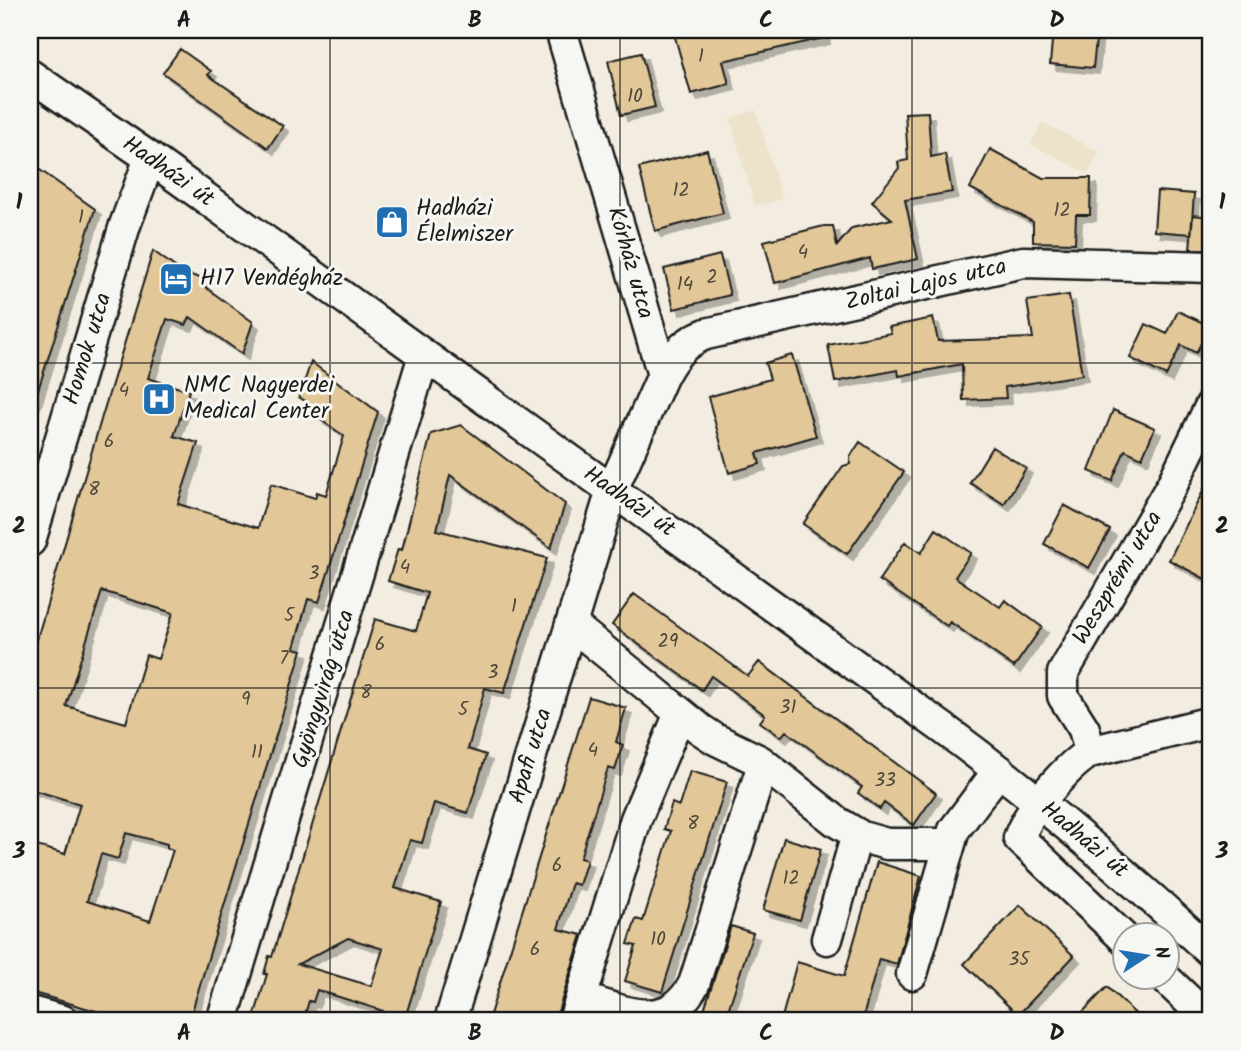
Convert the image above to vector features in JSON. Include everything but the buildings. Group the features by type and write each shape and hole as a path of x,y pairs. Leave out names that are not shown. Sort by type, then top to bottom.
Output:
{"street":[{"name":"Kórház utca","path":"561,30 663,375"},
{"name":"Hadházi út","path":"30,75 150,158 999,770 1172,915 1211,952"},
{"name":"Homok utca","path":"30,541 125,225 150,158"},
{"name":"Zoltai Lajos utca","path":"663,375 681,347 706,334 1024,262 1211,267"},
{"name":"Gyöngyvirág utca","path":"222,1021 424,355"},
{"path":"611,490 663,375"},
{"name":"Weszprémi utca","path":"1090,752 1084,729 1063,696 1063,673 1172,485 1211,405"},
{"name":"Apafi utca","path":"450,1021 611,490"},
{"path":"571,624 715,739 763,764 837,822 857,834 887,844 949,844"},
{"path":"680,713 632,833 578,1010 649,1016 673,1009 687,997 694,984 763,764"},
{"path":"1112,927 1019,838 1040,803 1074,764 1090,752 1211,722"},
{"path":"912,974 949,844 960,820 999,770"},
{"path":"827,939 857,834"},
{"path":"1180,992 1210,1021"},
{"path":"30,1012 64,1021"}],"shaded area":[{"path":"756,110 782,199 755,206 730,118"},
{"path":"1042,122 1099,152 1088,174 1031,144"}],"place":[{"name":"Hadházi Élelmiszer","path":"392,222"},
{"name":"H17 Vendégház","path":"176,279"},
{"name":"NMC Nagyerdei Medical Center","path":"159,399"}]}
